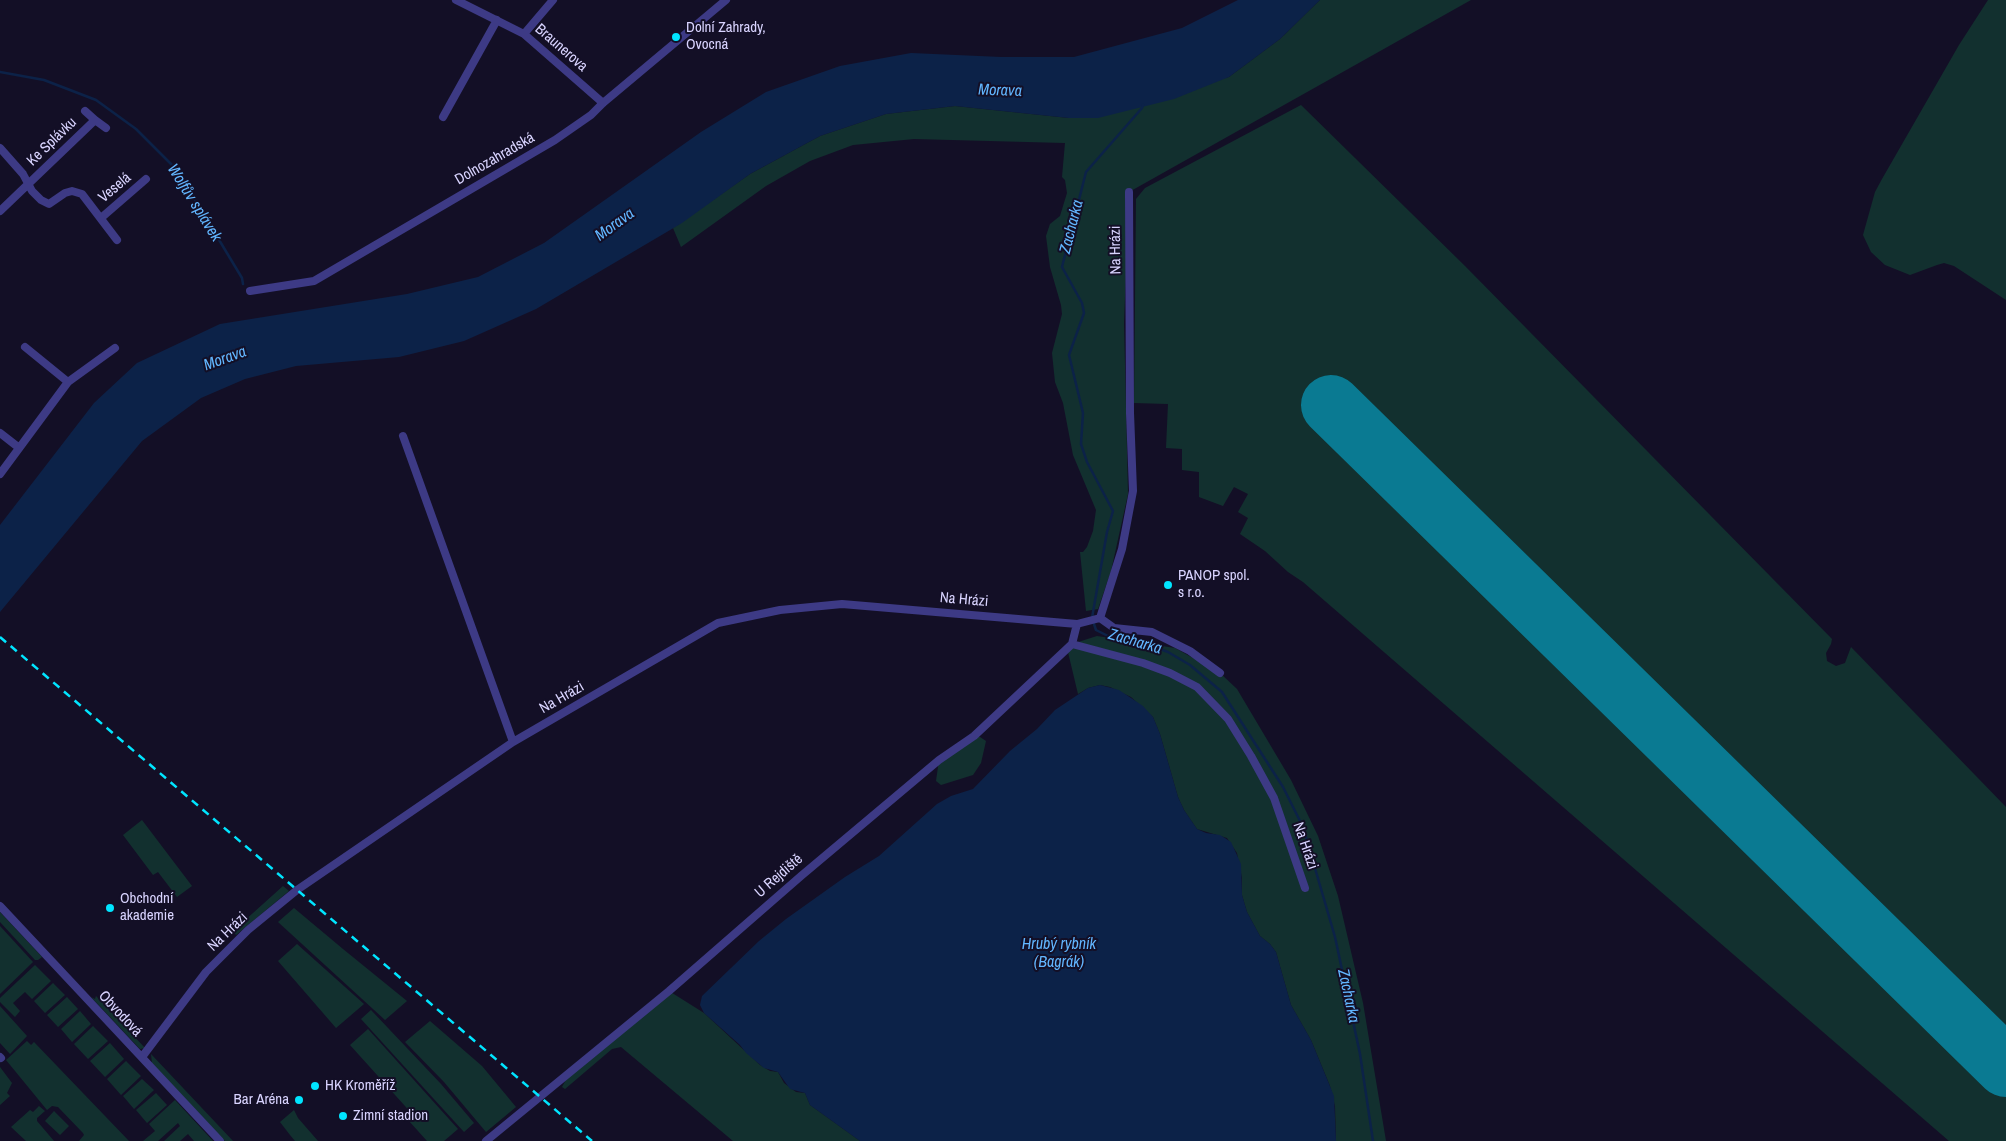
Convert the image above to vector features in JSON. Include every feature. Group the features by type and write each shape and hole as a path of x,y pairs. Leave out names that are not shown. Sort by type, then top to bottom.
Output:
{"street":[{"name":"Braunerova","path":"456,0 524,34 603,103"},
{"path":"524,34 553,0"},
{"name":"Dolnozahradská","path":"250,291 314,281 555,140 591,115 726,0"},
{"path":"443,117 497,20"},
{"name":"Ke Splávku","path":"85,111 106,128"},
{"name":"Ke Splávku","path":"0,211 95,120"},
{"name":"Ke Splávku","path":"0,148 29,184"},
{"name":"Veselá","path":"101,218 146,179"},
{"name":"Veselá","path":"29,184 32,191 41,200 49,204 72,191 82,194 117,240"},
{"name":"Na Hrázi","path":"142,1057 196,984 248,930 307,883 513,742 718,623 780,610 842,604 1081,623 1099,618 1122,549 1133,491 1130,413 1129,192"},
{"path":"25,347 68,382"},
{"path":"0,474 18,447 68,382 115,348"},
{"path":"0,433 18,447"},
{"path":"403,436 513,742"},
{"path":"1099,618 1114,628 1152,632 1190,651 1220,673"},
{"path":"1072,644 1081,623"},
{"name":"Na Hrázi","path":"1072,644 1143,663 1170,673 1197,687 1228,719 1274,798 1305,888"},
{"name":"U Rejdiště","path":"486,1141 669,992 801,876 939,760 974,736 1072,644"},
{"name":"Obvodová","path":"0,906 220,1141"}],"green space":[{"path":"1320,0 1471,0 1129,192 1124,323 1128,494 1111,571 1098,609 1086,611 1080,552 1083,552 1087,547 1093,531 1096,510 1073,455 1063,403 1055,382 1052,353 1062,314 1050,267 1046,236 1050,224 1060,216 1067,193 1065,180 1062,177 1065,143 914,139 853,145 810,161 766,186 681,247 673,228 750,174 820,136 886,114 955,106 1069,118 1229,77 1280,39"},
{"path":"1988,0 2006,0 2006,300 1954,266 1944,263 1910,275 1885,265 1871,252 1863,235 1875,192 1959,45"},
{"path":"1301,105 1465,266 1832,639 1826,653 1827,661 1836,666 1845,663 1851,647 2006,807 2006,1037 1344,387 1316,417 2006,1096 2006,1141 1949,1141 1303,582 1288,572 1265,551 1240,534 1248,518 1238,512 1248,494 1234,487 1223,506 1199,497 1199,472 1182,470 1182,449 1166,448 1168,404 1134,403 1136,199 1145,188"},
{"path":"1097,636 1175,648 1220,673 1237,689 1291,780 1318,836 1338,896 1363,1003 1386,1141 1336,1141 1335,1106 1330,1086 1311,1040 1291,1005 1276,952 1260,936 1247,912 1242,895 1242,878 1237,853 1227,838 1197,829 1184,810 1178,797 1160,734 1153,717 1131,697 1110,687 1100,685 1088,688 1078,694 1067,648 1072,644"},
{"path":"974,736 986,741 981,763 973,775 941,785 936,781 939,760"},
{"path":"142,820 192,886 177,897 158,872 153,875 123,835"},
{"path":"283,886 289,891 236,935 233,931"},
{"path":"294,908 407,1001 385,1020 278,922"},
{"path":"0,912 42,957 35,960 0,922"},
{"path":"0,926 33,962 0,994"},
{"path":"297,944 364,1004 336,1028 278,961"},
{"path":"35,965 51,981 32,999 25,992 13,1003 20,1011 15,1017 0,1002 0,998"},
{"path":"53,983 65,995 45,1013 34,1001"},
{"path":"669,991 704,1013 760,1065 770,1071 778,1072 784,1083 796,1092 805,1093 810,1105 860,1141 733,1141 621,1047 612,1049 565,1089 562,1087 569,1074"},
{"path":"96,996 145,1048 140,1049 91,997 95,999"},
{"path":"67,997 78,1009 58,1027 47,1015"},
{"path":"0,1006 27,1036 10,1054 0,1043"},
{"path":"371,1010 441,1084 474,1123 464,1132 361,1019"},
{"path":"80,1011 91,1024 72,1042 61,1029"},
{"path":"430,1021 482,1066 516,1107 486,1132 444,1082 405,1042"},
{"path":"93,1026 108,1041 88,1059 74,1044"},
{"path":"368,1029 458,1129 444,1141 427,1141 409,1121 414,1116 350,1045"},
{"path":"27,1041 31,1045 34,1042 129,1141 79,1141 84,1135 83,1133 58,1107 52,1106 47,1110 6,1060"},
{"path":"110,1043 124,1059 105,1077 90,1061"},
{"path":"151,1054 233,1141 225,1141 152,1063"},
{"path":"126,1061 141,1076 121,1095 107,1079"},
{"path":"0,1067 12,1083 7,1093 10,1096 0,1105"},
{"path":"142,1079 154,1090 134,1109 123,1096"},
{"path":"156,1093 167,1105 147,1123 136,1110"},
{"path":"175,1100 213,1141 194,1141 188,1134 180,1141 164,1141 180,1126 178,1123 158,1141 143,1141 155,1131 149,1124"},
{"path":"39,1106 45,1111 37,1118 37,1121 54,1141 26,1141 11,1127 30,1110 33,1112"},
{"path":"294,1110 298,1118 318,1141 295,1141 290,1135 280,1122"},
{"path":"54,1111 69,1126 60,1135 45,1121"}],"water":[{"name":"Morava","path":"1238,0 1320,0 1280,39 1229,77 1174,99 1098,118 1069,118 955,106 886,114 820,136 750,174 682,223 536,309 464,341 399,357 296,366 245,379 201,398 142,441 0,612 0,525 94,403 137,363 220,324 407,294 478,277 544,243 701,132 766,92 840,66 911,53 1001,57 1074,57 1182,28"},
{"name":"Hrubý rybník (Bagrák)","path":"1100,685 1119,690 1143,706 1153,717 1160,734 1178,797 1184,810 1197,829 1206,833 1220,835 1231,842 1241,864 1242,895 1247,912 1260,936 1276,952 1291,1005 1311,1040 1334,1096 1336,1141 860,1141 810,1105 805,1093 790,1089 778,1072 764,1068 746,1053 740,1045 704,1013 700,1005 702,996 759,941 786,919 845,877 879,856 937,804 951,796 973,789 1010,751 1037,729 1055,710 1088,688"}],"waterway":[{"name":"Wolfův splávek","path":"0,72 44,80 96,100 136,129 177,170 242,278 243,284"},
{"name":"Zacharka","path":"1143,105 1086,172 1062,267 1082,303 1084,313 1069,355 1083,413 1081,444 1087,462 1113,511 1107,532 1092,618 1096,630 1116,640 1144,643 1168,652 1190,665 1222,692 1283,787 1303,827 1335,937 1360,1054 1373,1141"}],"runway":[{"path":"1331,405 2006,1067"}],"railway":[{"path":"0,637 592,1141"}],"place":[{"name":"Dolní Zahrady, Ovocná","path":"676,37"},
{"name":"PANOP spol. s r.o.","path":"1168,585"},
{"name":"Obchodní akademie","path":"110,908"},
{"name":"HK Kroměříž","path":"315,1086"},
{"name":"Bar Aréna","path":"299,1100"},
{"name":"Zimní stadion","path":"343,1116"}]}
